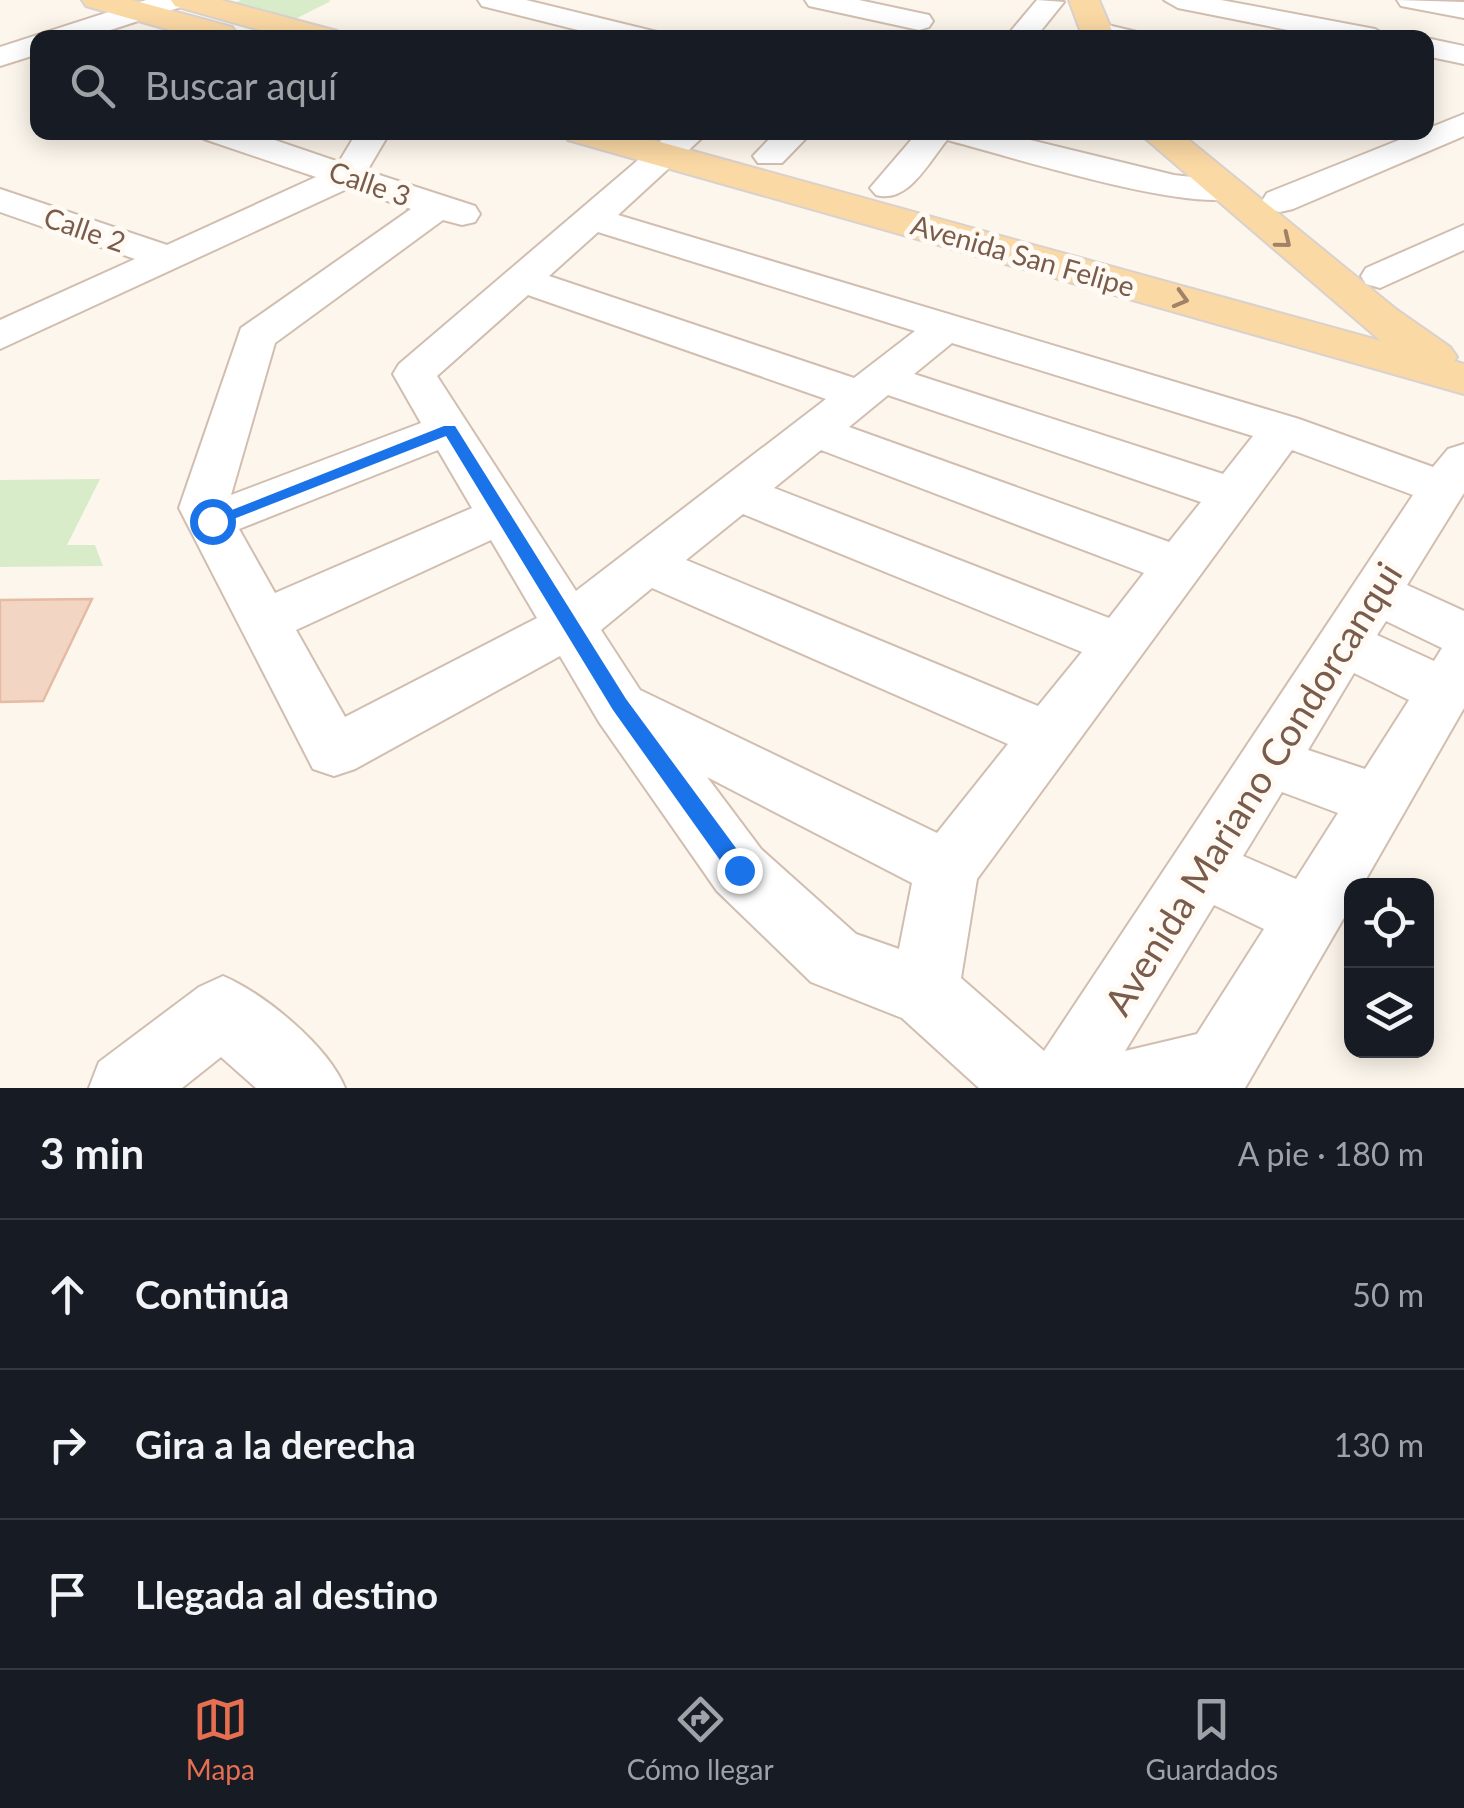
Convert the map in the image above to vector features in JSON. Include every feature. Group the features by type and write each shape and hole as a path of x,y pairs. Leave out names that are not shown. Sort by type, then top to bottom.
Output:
{"main road":[{"path":"97,0 205,30"},
{"path":"186,0 297,30"},
{"path":"1084,0 1095,30"},
{"path":"1050,1 1061,30"},
{"path":"1165,140 1222,190 1381,298 1463,332"},
{"path":"1207,140 1280,201 1464,377"},
{"name":"Avenida San Felipe","path":"677,141 783,144 888,188 1381,298 1464,342"},
{"name":"Avenida San Felipe","path":"677,141 1464,377"}],"street":[{"path":"80,30 174,0"},
{"path":"820,0 910,29 942,0"},
{"path":"1178,0 1334,30"},
{"path":"1026,30 1050,1"},
{"path":"1427,1 1464,10"},
{"path":"494,14 535,4 621,30"},
{"path":"0,56 30,47"},
{"path":"1434,48 1464,54"},
{"path":"0,68 30,77"},
{"path":"1434,121 1458,111"},
{"name":"Calle 3","path":"212,521 204,508 256,338 452,211 240,140"},
{"path":"0,336 347,176 369,140"},
{"path":"888,188 929,140"},
{"path":"1025,140 1052,143 1174,186 1222,190"},
{"path":"1280,201 1390,140"},
{"path":"677,141 414,374 619,705 739,870 834,959 925,992 1032,1088"},
{"name":"Calle 2","path":"10,211 169,258"},
{"path":"592,220 1283,430 1448,501"},
{"path":"1381,298 1464,236"},
{"path":"522,280 1234,494"},
{"path":"450,430 212,521 334,751 570,624 946,327"},
{"path":"925,992 947,869 1283,430"},
{"path":"814,431 1179,566"},
{"path":"736,492 1119,644"},
{"name":"Avenida Mariano Condorcanqui","path":"1062,1088 1375,593 1448,501"},
{"path":"264,620 502,515"},
{"path":"646,564 1050,736"},
{"path":"1375,593 1457,661"},
{"path":"1344,643 1457,661"},
{"path":"1123,1088 1212,1076 1379,801 1457,661"},
{"path":"619,705 947,869"},
{"path":"1268,762 1379,801"},
{"path":"1201,868 1309,917"},
{"path":"125,1088 224,1011 309,1088"}],"green space":[{"path":"241,0 331,1 293,20 233,4"},
{"path":"100,479 67,545 95,545 103,566 0,567 0,480"}],"building":[{"path":"92,599 43,701 0,702 0,600"}],"route":[{"path":"212,521 450,430 619,705 739,870"}]}
